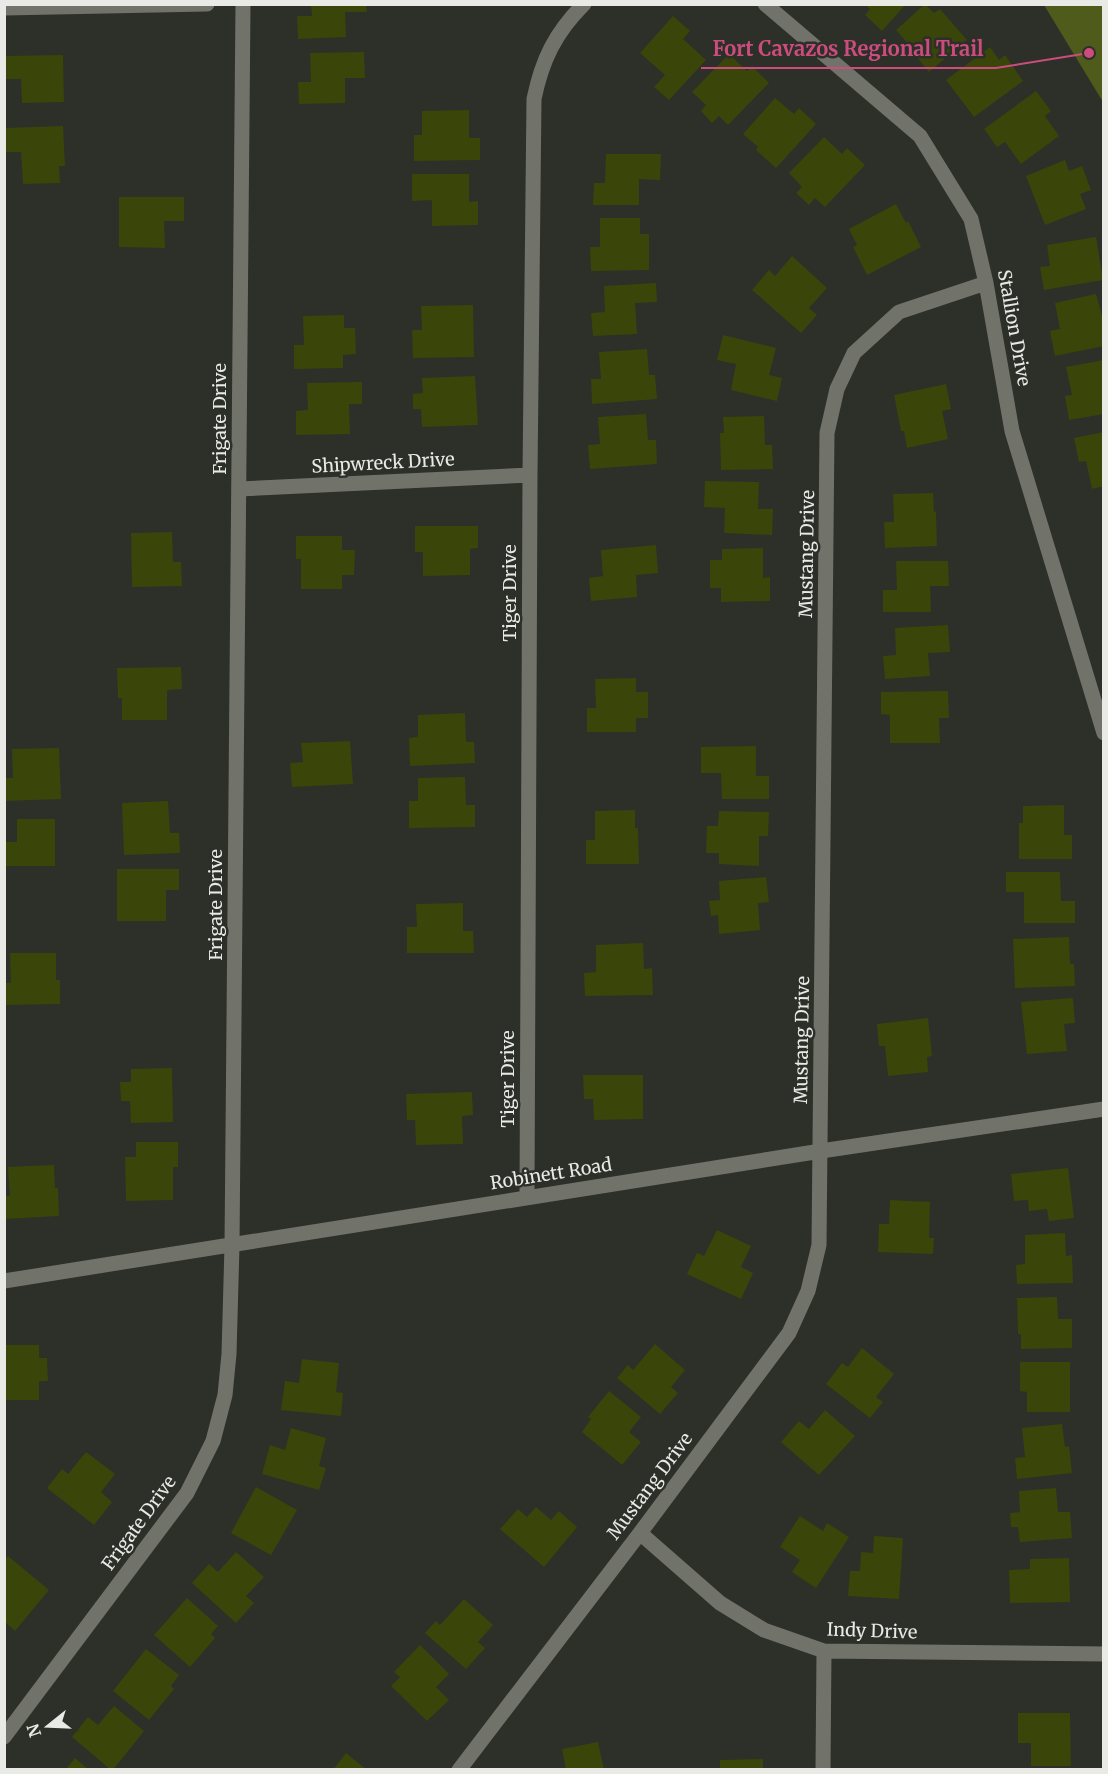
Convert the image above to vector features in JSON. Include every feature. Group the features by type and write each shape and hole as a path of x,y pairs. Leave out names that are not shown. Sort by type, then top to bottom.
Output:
{"street":[{"path":"4,8 207,4"},
{"name":"Frigate Drive","path":"4,1737 187,1493 213,1441 225,1395 229,1354 232,1246 243,4"},
{"name":"Tiger Drive","path":"527,1197 534,99 539,74 550,47 584,4"},
{"name":"Stallion Drive","path":"765,4 920,136 971,219 987,283 1012,431 1104,734"},
{"name":"Mustang Drive","path":"459,1770 789,1334 808,1291 819,1245 827,433 837,389 854,353 899,312 987,283"},
{"name":"Shipwreck Drive","path":"239,489 530,475"},
{"name":"Robinett Road","path":"4,1281 821,1151 1104,1109"},
{"name":"Indy Drive","path":"640,1533 720,1603 764,1630 824,1651 1104,1654"},
{"path":"823,1770 824,1651"}],"green space":[{"path":"1044,5 1103,5 1103,102"}],"building":[{"path":"311,4 366,4 367,12 345,12 346,37 298,39 297,16 312,16"},
{"path":"864,4 906,4 882,31 865,15 870,9"},
{"path":"925,4 934,13 940,9 967,40 929,72 896,30"},
{"path":"673,16 690,31 683,39 706,60 669,100 654,87 665,75 640,53"},
{"path":"990,47 999,60 1005,55 1023,81 974,117 946,80"},
{"path":"364,52 365,78 345,78 345,103 299,104 298,82 311,82 310,53"},
{"path":"729,54 747,71 752,66 769,83 728,125 719,116 712,123 701,111 706,105 692,92"},
{"path":"63,55 64,102 22,103 21,79 4,79 4,56"},
{"path":"1036,91 1051,111 1045,116 1059,136 1021,164 1005,142 997,147 984,129"},
{"path":"775,98 794,114 799,108 816,124 776,168 756,150 758,147 743,134"},
{"path":"469,110 469,138 480,138 480,160 414,161 414,135 422,135 422,111"},
{"path":"63,126 65,166 59,166 60,183 23,184 21,152 5,152 4,128"},
{"path":"824,137 842,154 847,148 865,165 825,207 815,198 809,205 796,193 802,187 789,173"},
{"path":"606,154 661,154 660,180 639,179 639,205 593,205 594,183 605,183"},
{"path":"1065,160 1069,171 1082,166 1091,190 1080,194 1086,209 1045,225 1026,176"},
{"path":"412,174 469,174 469,202 478,201 478,225 432,226 432,200 412,201"},
{"path":"119,197 184,197 184,221 164,221 165,248 119,247"},
{"path":"896,204 906,223 908,221 921,247 867,275 853,247 857,245 849,229"},
{"path":"600,218 640,218 640,234 649,234 649,270 591,271 590,247 600,247"},
{"path":"1096,237 1103,280 1044,290 1040,267 1050,266 1047,245"},
{"path":"792,256 827,288 809,308 817,315 801,333 752,290 769,270 775,276"},
{"path":"656,283 657,302 635,303 637,334 593,336 591,313 605,312 604,286"},
{"path":"1096,294 1104,323 1104,346 1055,356 1050,331 1060,329 1055,303"},
{"path":"473,305 474,357 413,358 412,330 422,330 421,306"},
{"path":"344,315 344,328 355,328 356,354 343,355 343,368 294,369 294,345 304,345 303,316"},
{"path":"723,335 776,348 769,375 782,378 777,401 731,390 736,364 717,360"},
{"path":"647,349 649,375 655,375 657,399 592,404 591,379 601,379 599,352"},
{"path":"1104,360 1104,414 1069,420 1065,396 1072,395 1066,367"},
{"path":"475,376 478,425 422,427 421,409 413,409 413,394 423,393 422,378"},
{"path":"362,382 362,404 349,404 350,434 296,435 296,411 308,410 307,383"},
{"path":"946,384 951,409 942,411 948,439 907,448 894,395"},
{"path":"646,414 648,440 656,440 657,464 590,469 588,445 600,444 598,417"},
{"path":"764,416 765,445 772,445 773,469 721,470 720,433 724,433 723,417"},
{"path":"1104,432 1104,486 1092,489 1086,461 1079,462 1074,438"},
{"path":"705,481 759,482 758,509 773,509 772,535 724,533 725,508 704,507"},
{"path":"933,493 937,546 885,548 884,522 894,522 893,494"},
{"path":"415,526 478,526 478,548 470,549 470,575 423,576 423,552 415,552"},
{"path":"172,532 173,562 181,562 182,586 132,587 131,533"},
{"path":"296,536 342,536 342,550 355,550 354,575 342,575 342,589 301,589 301,559 296,559"},
{"path":"656,545 658,573 636,575 637,597 591,601 589,578 603,576 601,550"},
{"path":"763,548 763,578 770,577 770,601 721,602 721,588 710,588 710,560 722,560 722,549"},
{"path":"896,561 948,561 949,586 930,586 931,612 883,612 883,590 897,590"},
{"path":"948,625 950,652 928,653 930,676 885,679 883,656 896,655 895,628"},
{"path":"181,667 182,689 167,690 167,720 122,720 122,698 118,698 117,668"},
{"path":"636,678 636,692 648,692 648,718 636,718 636,732 587,732 587,708 596,708 595,679"},
{"path":"948,691 949,718 939,718 940,743 890,743 890,715 881,714 881,692"},
{"path":"465,713 466,742 474,742 475,763 410,766 409,738 418,737 418,715"},
{"path":"350,741 353,784 292,787 290,763 303,762 301,743"},
{"path":"756,746 756,776 769,776 769,799 722,799 721,773 701,773 701,747"},
{"path":"59,748 61,799 4,801 4,778 13,778 12,749"},
{"path":"465,777 466,805 475,805 475,827 409,828 409,801 418,801 418,778"},
{"path":"168,801 170,833 179,833 180,853 124,855 122,803"},
{"path":"1064,805 1064,835 1072,835 1072,859 1019,859 1019,823 1023,823 1023,806"},
{"path":"635,810 639,864 586,864 586,840 595,840 595,811"},
{"path":"719,811 769,812 768,836 759,836 759,866 719,864 719,853 706,853 707,826 718,826"},
{"path":"17,819 55,819 55,866 4,866 4,842 17,842"},
{"path":"117,869 179,869 179,890 166,890 166,921 117,921"},
{"path":"1006,872 1060,872 1061,901 1075,901 1075,923 1024,923 1024,892 1006,892"},
{"path":"766,877 769,902 758,903 760,930 719,934 718,915 711,916 709,901 720,900 719,881"},
{"path":"463,903 463,931 473,931 474,953 407,953 407,927 417,927 416,904"},
{"path":"1069,937 1070,964 1074,964 1075,986 1015,988 1013,939"},
{"path":"643,943 644,969 652,968 653,995 585,996 584,973 596,972 596,945"},
{"path":"10,953 56,953 56,980 60,980 60,1004 4,1005 4,983 11,983"},
{"path":"1073,998 1075,1023 1064,1024 1067,1051 1027,1054 1021,1002"},
{"path":"928,1018 932,1056 927,1057 928,1072 888,1076 885,1046 879,1046 877,1024"},
{"path":"172,1068 173,1122 131,1123 130,1101 121,1101 120,1082 131,1082 131,1069"},
{"path":"583,1075 643,1075 643,1119 594,1120 593,1099 584,1099"},
{"path":"472,1092 473,1115 462,1116 463,1144 416,1145 415,1120 407,1120 406,1094"},
{"path":"136,1142 178,1142 178,1167 173,1167 173,1200 126,1201 125,1157 136,1157"},
{"path":"54,1165 59,1216 5,1219 5,1196 10,1196 8,1167"},
{"path":"1068,1168 1074,1218 1049,1221 1047,1209 1029,1211 1028,1200 1014,1201 1011,1174"},
{"path":"890,1200 930,1202 929,1238 934,1238 933,1254 878,1252 879,1224 889,1224"},
{"path":"717,1230 751,1246 741,1267 753,1273 741,1299 687,1274 697,1253 704,1256"},
{"path":"1065,1233 1066,1256 1072,1255 1073,1283 1017,1284 1016,1265 1025,1264 1025,1235"},
{"path":"1057,1297 1058,1319 1072,1319 1072,1348 1021,1349 1021,1334 1018,1334 1017,1298"},
{"path":"655,1344 685,1370 671,1387 678,1393 660,1414 617,1378 628,1365 633,1370"},
{"path":"4,1345 39,1345 39,1358 47,1358 48,1381 39,1381 39,1400 4,1400"},
{"path":"862,1348 894,1374 876,1397 883,1402 870,1418 826,1384 842,1363 848,1367"},
{"path":"302,1359 339,1363 336,1392 343,1393 341,1416 281,1410 285,1381 299,1383"},
{"path":"1020,1362 1070,1362 1070,1412 1027,1412 1027,1392 1020,1391"},
{"path":"609,1391 641,1417 629,1432 641,1442 622,1465 582,1432 591,1419 588,1417"},
{"path":"825,1410 855,1436 819,1475 781,1442 799,1421 809,1429"},
{"path":"1062,1424 1065,1447 1069,1446 1072,1473 1017,1479 1015,1458 1025,1457 1022,1428"},
{"path":"291,1428 326,1438 319,1466 326,1468 319,1490 262,1474 270,1445 285,1450"},
{"path":"86,1452 115,1474 101,1492 112,1502 94,1525 47,1488 62,1469 68,1474"},
{"path":"256,1487 297,1510 271,1555 231,1533"},
{"path":"1056,1488 1058,1512 1070,1512 1072,1538 1020,1542 1018,1527 1011,1527 1010,1513 1020,1512 1019,1491"},
{"path":"536,1507 551,1520 559,1511 577,1527 544,1567 500,1529 518,1509 527,1517"},
{"path":"800,1516 823,1531 827,1523 849,1537 816,1588 792,1572 800,1560 780,1547"},
{"path":"874,1536 903,1538 899,1599 848,1596 850,1571 860,1571 861,1552 873,1553"},
{"path":"236,1552 264,1577 246,1596 254,1603 236,1623 192,1583 209,1564 218,1572"},
{"path":"8,1556 49,1590 15,1631 4,1621 4,1560"},
{"path":"1069,1558 1070,1602 1010,1603 1009,1570 1030,1569 1030,1559"},
{"path":"187,1598 218,1626 211,1634 215,1638 190,1667 154,1635"},
{"path":"464,1599 493,1625 478,1642 485,1648 466,1669 425,1633 436,1621 440,1625"},
{"path":"420,1645 449,1674 436,1687 449,1700 427,1721 391,1686 400,1677 394,1672"},
{"path":"146,1649 179,1675 171,1686 174,1689 149,1720 113,1691"},
{"path":"114,1706 144,1731 111,1770 72,1737 88,1717 98,1725"},
{"path":"1018,1713 1070,1713 1071,1766 1031,1766 1031,1743 1018,1743"},
{"path":"598,1742 604,1770 566,1770 562,1749"},
{"path":"346,1753 367,1770 333,1770"},
{"path":"75,1758 89,1770 65,1770"},
{"path":"763,1759 763,1770 720,1770 720,1760"}],"place":[{"name":"Fort Cavazos Regional Trail","path":"1089,53"}]}
